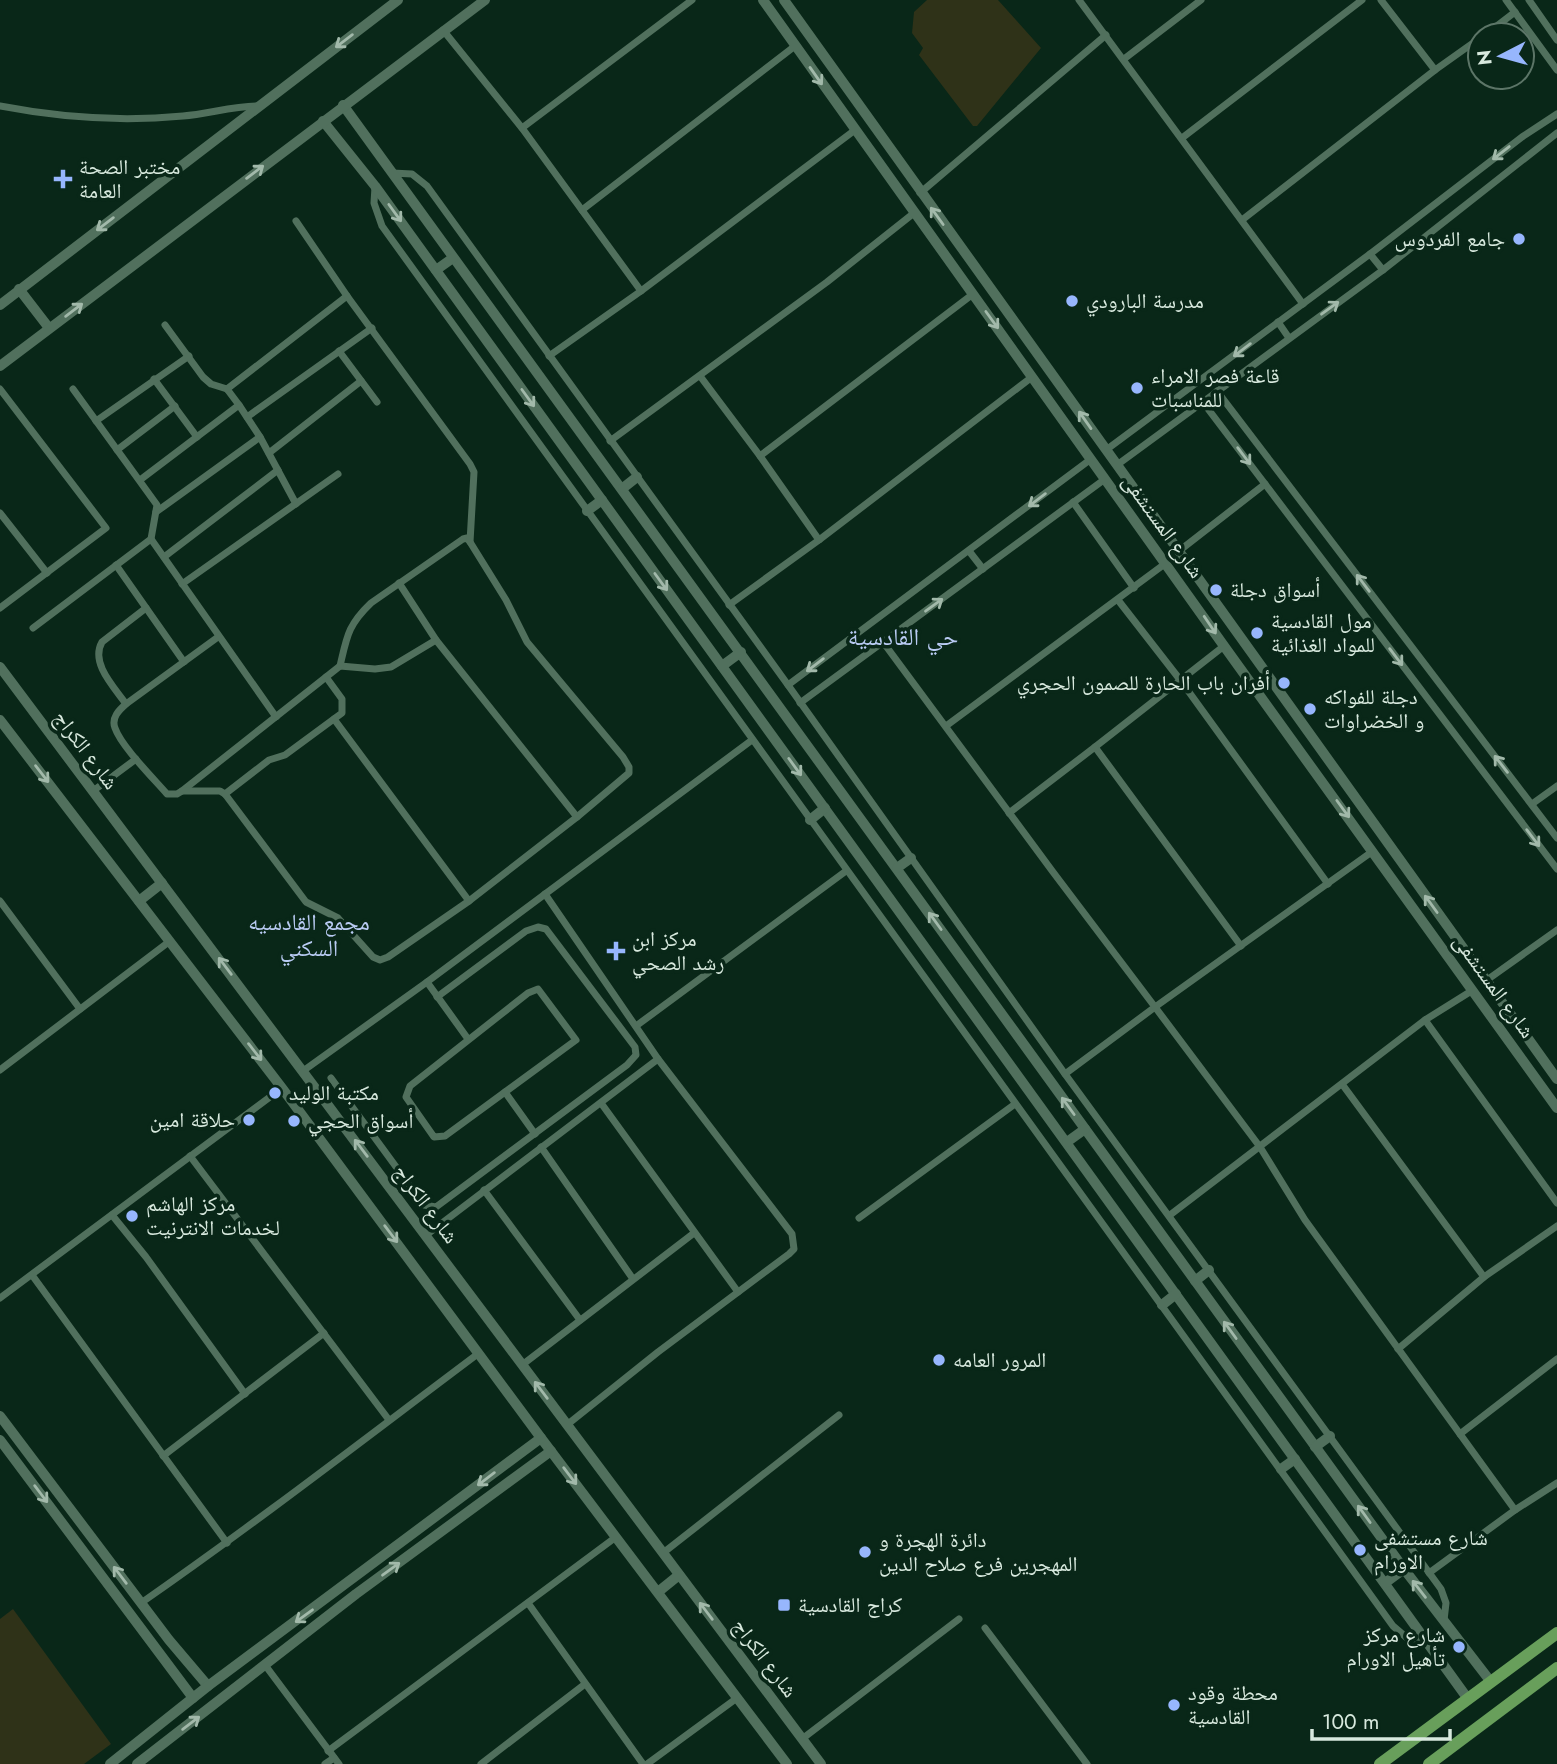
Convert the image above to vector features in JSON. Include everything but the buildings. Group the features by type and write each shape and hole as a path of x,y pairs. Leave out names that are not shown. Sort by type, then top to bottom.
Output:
{"main road":[{"path":"1380,1764 1557,1633"},
{"path":"1429,1764 1557,1668"}],"street":[{"path":"0,304 398,0"},
{"path":"0,366 485,0"},
{"path":"522,128 692,0"},
{"name":"شارع المستشفى","path":"763,0 1557,1108"},
{"path":"1079,0 1303,303"},
{"path":"1124,59 1202,0"},
{"path":"1182,138 1362,0"},
{"path":"1381,0 1435,70"},
{"path":"1506,0 1557,70"},
{"path":"772,13 785,2"},
{"name":"شارع المستشفى","path":"785,2 1554,1075"},
{"path":"1534,2 1557,40"},
{"path":"1503,21 1515,12"},
{"path":"443,30 522,128 641,291"},
{"path":"920,193 1106,35"},
{"path":"582,210 795,46"},
{"path":"1242,220 1466,48"},
{"path":"344,105 1315,1447 1491,1682"},
{"path":"0,106 57,116 116,120 186,116 259,106"},
{"path":"1107,450 1522,137 1557,114"},
{"path":"323,121 376,186 1468,1699"},
{"path":"548,356 641,291 855,130"},
{"path":"1117,465 1382,270 1557,133"},
{"path":"392,173 412,174 422,181 788,685 1065,1074 1430,1573 1445,1598 1443,1621"},
{"path":"376,186 374,203 382,226 846,871 1393,1626 1407,1638 1425,1640"},
{"path":"610,441 827,282 914,213"},
{"path":"296,221 347,296 470,464 474,472 470,542"},
{"path":"944,254 957,244"},
{"path":"1370,254 1382,270"},
{"path":"436,270 453,258"},
{"path":"19,289 49,328"},
{"path":"760,456 973,294"},
{"path":"227,389 347,296"},
{"path":"1278,323 1289,338"},
{"path":"165,325 211,384 227,389 239,405 260,437 296,504"},
{"path":"247,417 372,328"},
{"path":"339,351 376,402"},
{"path":"96,421 189,356"},
{"path":"700,376 819,540"},
{"path":"729,605 819,540 1032,377"},
{"path":"154,379 197,437"},
{"path":"269,453 360,381"},
{"path":"0,389 106,528 0,608"},
{"path":"33,628 151,539 156,513 157,505 154,499 73,389"},
{"path":"1217,391 1557,838"},
{"path":"1202,401 1557,869"},
{"path":"140,480 239,405"},
{"path":"117,450 174,406"},
{"path":"156,513 260,437"},
{"path":"788,685 1091,459"},
{"path":"164,557 278,470"},
{"path":"182,584 338,474"},
{"path":"623,488 637,477"},
{"path":"800,703 1105,479"},
{"path":"1179,551 1265,484"},
{"path":"587,511 602,500"},
{"path":"1073,502 1134,587"},
{"path":"0,513 47,573"},
{"path":"151,539 276,717"},
{"path":"182,791 220,791 225,794 306,902 338,918 373,957 380,960 469,901 629,773 629,767 527,642 506,600 470,542 463,539 399,583 359,615 348,632 340,666 182,791 167,794 136,759 114,727 117,712 218,636"},
{"path":"969,551 983,569"},
{"path":"946,726 1166,563"},
{"path":"116,565 184,662"},
{"path":"399,583 436,640 577,817"},
{"path":"1118,600 1181,681 1328,884"},
{"path":"126,704 101,667 97,650 102,642 146,608"},
{"path":"1379,634 1393,624"},
{"path":"340,666 375,669 391,667 436,640"},
{"path":"883,642 1260,1147 1305,1220 1515,1510"},
{"path":"1009,813 1224,646"},
{"path":"722,666 741,652"},
{"name":"شارع الكراج","path":"0,667 821,1764"},
{"path":"225,794 269,760 285,755 342,713 342,699 326,677"},
{"path":"1270,709 1286,698"},
{"path":"334,719 469,901"},
{"path":"0,720 282,1088 787,1764"},
{"path":"303,1071 752,740"},
{"path":"1095,747 1241,946"},
{"path":"93,791 136,759"},
{"path":"1532,804 1557,786"},
{"path":"810,820 825,808"},
{"path":"1065,1074 1373,851"},
{"path":"897,868 911,858"},
{"path":"636,1026 846,871"},
{"path":"139,901 162,883"},
{"path":"545,894 658,1059 792,1234 794,1249 568,1424"},
{"path":"0,901 80,1009"},
{"path":"331,1078 425,1205 430,1208 436,1207 535,1134 627,1065 636,1055 635,1047 546,929 538,927 526,932 437,997"},
{"path":"1487,980 1557,930"},
{"path":"0,1070 170,941"},
{"path":"427,982 468,1039"},
{"path":"538,989 576,1040 505,1092 439,1138 434,1137 406,1097 410,1086 528,993 538,989"},
{"path":"1170,1215 1425,1020 1473,990"},
{"path":"1425,1020 1557,1203"},
{"path":"425,1236 658,1059"},
{"path":"1538,1082 1554,1075"},
{"path":"1342,1084 1484,1277"},
{"path":"0,1298 282,1088"},
{"path":"505,1092 535,1134"},
{"path":"601,1103 738,1292"},
{"path":"859,1218 1015,1104"},
{"path":"1067,1142 1085,1129"},
{"path":"541,1147 633,1279"},
{"path":"190,1156 389,1420"},
{"path":"484,1191 580,1320"},
{"path":"112,1215 146,1257 244,1394"},
{"path":"1398,1349 1484,1277 1557,1226"},
{"path":"522,1364 694,1233"},
{"path":"1195,1281 1209,1270"},
{"path":"32,1275 227,1543"},
{"path":"1162,1306 1176,1294"},
{"path":"163,1456 324,1333"},
{"path":"141,1603 227,1543 479,1353"},
{"path":"1460,1434 1557,1359"},
{"path":"663,1553 839,1415"},
{"path":"0,1416 169,1640 208,1686"},
{"path":"1315,1447 1330,1436"},
{"path":"110,1764 208,1686 541,1438"},
{"path":"0,1440 193,1698"},
{"path":"137,1764 356,1594 551,1451"},
{"path":"1281,1469 1296,1460"},
{"path":"1430,1573 1515,1510 1557,1483"},
{"path":"325,1764 616,1537"},
{"path":"1385,1583 1404,1569"},
{"path":"657,1592 679,1575"},
{"path":"348,1583 356,1594"},
{"path":"528,1604 645,1764 737,1698"},
{"path":"802,1739 959,1619"},
{"path":"985,1628 1087,1764"},
{"path":"157,1649 169,1640"},
{"path":"265,1665 334,1757"},
{"path":"481,1764 586,1684"}],"green space":[{"path":"927,0 998,0 1041,48 977,126 973,126 919,55 923,48 912,33 914,12"},
{"path":"13,1609 111,1744 84,1764 0,1764 0,1619"}],"place":[{"name":"مختبر الصحة العامة","path":"63,179"},
{"name":"جامع الفردوس","path":"1519,239"},
{"name":"مدرسة البارودي","path":"1072,301"},
{"name":"قاعة فصر الامراء للمناسبات","path":"1137,388"},
{"name":"أسواق دجلة","path":"1216,590"},
{"name":"مول القادسية للمواد الغذائية","path":"1257,633"},
{"name":"أفران باب الحارة للصمون الحجري","path":"1284,683"},
{"name":"دجلة للفواكه و الخضراوات","path":"1310,709"},
{"name":"مركز ابن رشد الصحي","path":"616,951"},
{"name":"مكتبة الوليد","path":"275,1093"},
{"name":"حلاقة امين","path":"249,1120"},
{"name":"أسواق الحجي","path":"294,1121"},
{"name":"مركز الهاشم لخدمات الانترنيت","path":"132,1216"},
{"name":"المرور العامه","path":"939,1360"},
{"name":"شارع مستشفى الاورام","path":"1360,1550"},
{"name":"دائرة الهجرة و المهجرين فرع صلاح الدين","path":"865,1552"},
{"name":"كراج القادسية","path":"784,1605"},
{"name":"شارع مركز تأهيل الاورام","path":"1459,1647"},
{"name":"محطة وقود القادسية","path":"1174,1705"}],"district":[{"name":"حي القادسية","path":"903,636"},
{"name":"مجمع القادسيه السكني","path":"309,935"}]}
